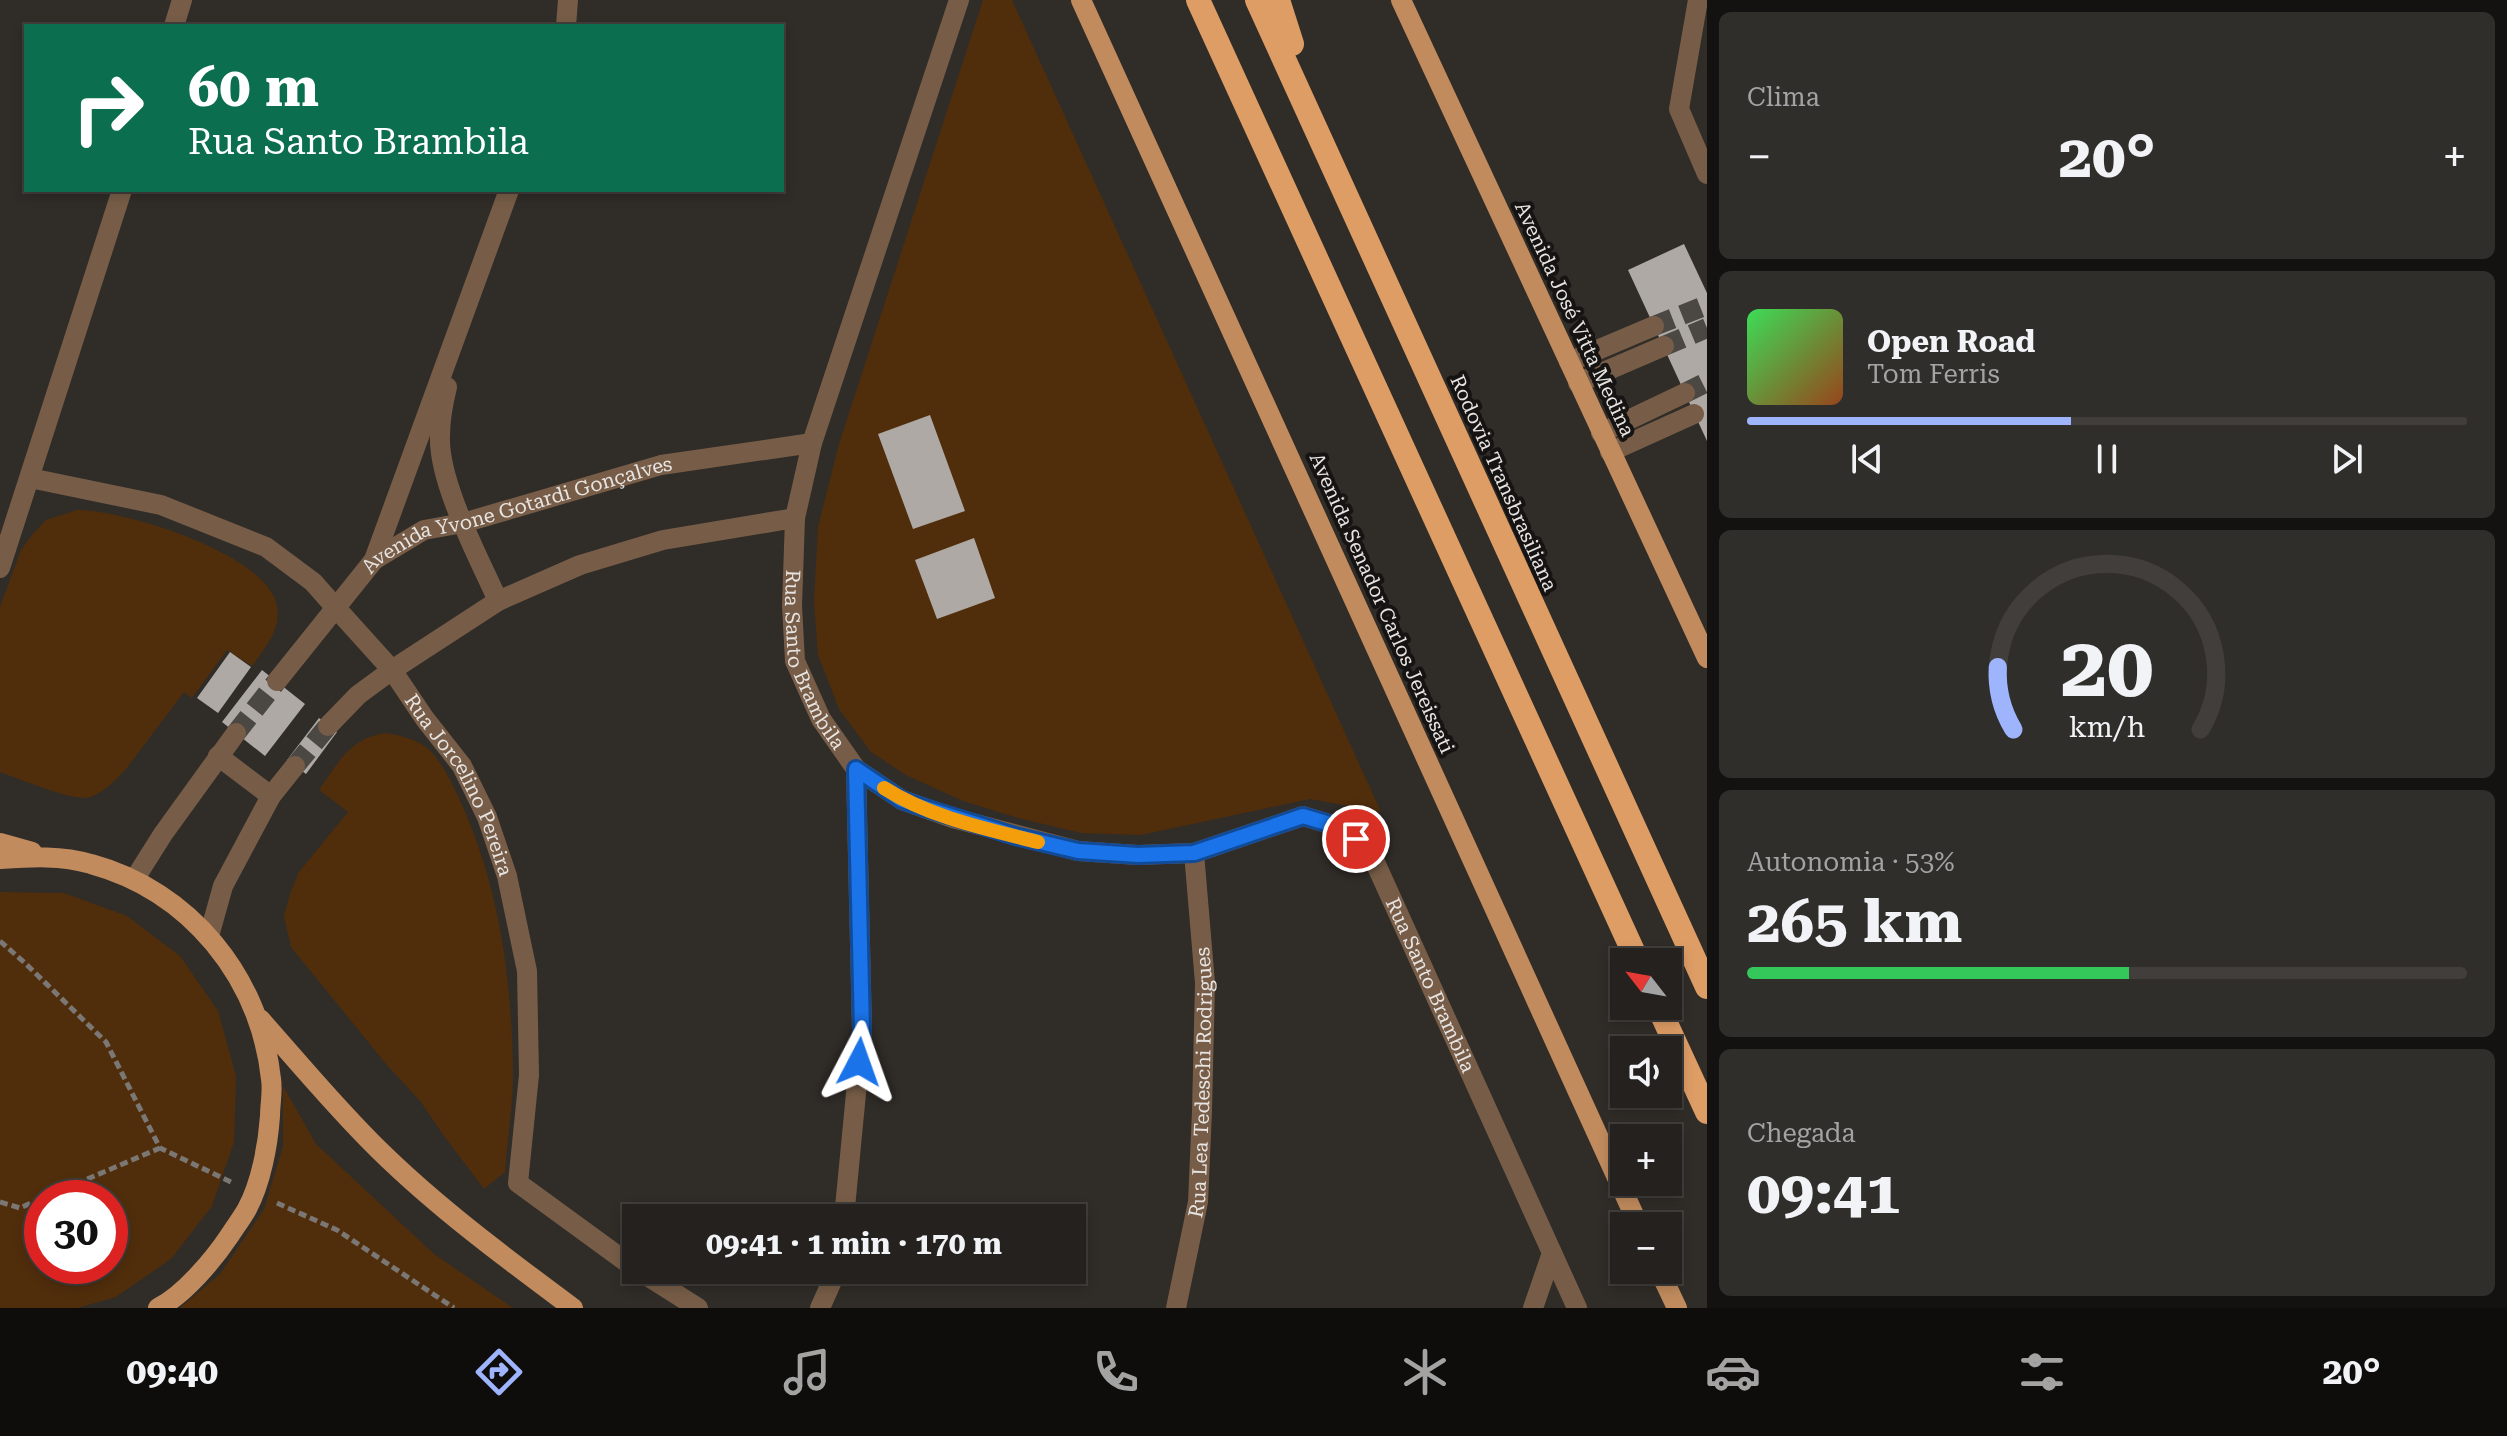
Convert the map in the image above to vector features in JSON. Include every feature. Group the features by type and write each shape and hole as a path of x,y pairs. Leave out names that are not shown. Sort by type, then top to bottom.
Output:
{"highway":[{"path":"1198,0 1632,948"},
{"name":"Rodovia Transbrasiliana","path":"1257,0 1707,987"},
{"path":"1278,0 1320,134"},
{"path":"1664,1020 1707,1112"}],"main road":[{"name":"Avenida Senador Carlos Jereissati","path":"1081,0 1633,1212"},
{"name":"Avenida José Vitta Medina","path":"1401,0 1707,658"},
{"path":"0,843 43,856 90,863 134,880 175,904 209,936 237,974 258,1016 272,1080 268,1145 248,1208 212,1262 158,1308"},
{"path":"0,859 43,856"},
{"path":"258,1016 379,1150 500,1252 573,1308"},
{"path":"1666,1284 1677,1308"}],"street":[{"path":"175,24 182,0"},
{"path":"566,24 568,0"},
{"name":"Rua Santo Brambila","path":"959,0 812,443 795,518 792,606 795,661 821,719 856,769 902,800 1015,836 1078,851 1138,855 1194,853 1303,816 1343,828 1369,849 1577,1308"},
{"path":"1698,0 1679,109 1707,174"},
{"path":"0,568 121,192"},
{"path":"374,560 508,192"},
{"path":"1569,362 1654,326"},
{"path":"458,328 444,402 440,438 442,464 463,523 498,601"},
{"path":"1578,383 1664,346"},
{"path":"1601,433 1685,393"},
{"path":"1610,452 1694,414"},
{"name":"Avenida Yvone Gotardi Gonçalves","path":"277,681 374,560 424,530 463,523 661,465 812,443"},
{"name":"Rua Jorcelino Pereira","path":"30,478 161,505 266,547 313,582 392,670 462,766 487,817 507,876 527,971 529,1075 518,1183 622,1258"},
{"path":"328,726 358,695 392,670 498,601 580,565 663,540 795,518"},
{"path":"134,880 236,733"},
{"path":"218,756 271,796"},
{"path":"209,936 223,886 271,796 295,766"},
{"path":"845,1204 862,1031 856,769"},
{"name":"Rua Lea Tedeschi Rodrigues","path":"1176,1308 1198,1202 1202,1111 1205,983 1194,853"},
{"path":"1533,1308 1552,1253"},
{"name":"Rua Jorcelino Pereira","path":"660,1284 698,1308"},
{"path":"820,1308 831,1284"}],"path":[{"path":"0,941 106,1042 160,1148 337,1230 454,1308"},
{"path":"84,1180 160,1148"},
{"path":"0,1202 20,1208 24,1206"}],"shaded area":[{"path":"983,0 1012,0 1381,812 1310,799 1141,835 1081,833 963,801 906,775 871,752 839,709 818,655 814,602 818,527 839,444"},
{"path":"77,510 125,517 186,536 216,550 263,581 275,599 278,618 272,635 252,666 227,650 192,698 184,692 119,777 101,792 83,798 0,772 0,607 21,550 32,535 46,520"},
{"path":"387,733 423,745 444,770 471,827 493,896 506,966 513,1074 505,1172 484,1189 421,1102 291,947 284,916 299,872 348,812 319,790 354,745 374,735"},
{"path":"0,892 64,893 127,916 180,956 218,1011 236,1076 234,1142 212,1206 171,1259 116,1297 78,1308 0,1308"},
{"path":"283,1086 316,1144 434,1254 513,1308 180,1308 220,1274 264,1209 283,1146"}],"building":[{"path":"1684,244 1707,293 1707,441 1628,270"},
{"path":"930,415 965,511 913,529 878,434"},
{"path":"974,538 995,598 937,619 915,560"},
{"path":"230,652 251,667 218,713 197,698"},
{"path":"262,670 305,704 265,756 222,722"},
{"path":"319,718 337,732 306,774 287,760"}],"tunnel":[{"path":"1654,326 1707,305"},
{"path":"1664,346 1707,328"},
{"path":"1685,393 1707,382"},
{"path":"236,733 277,681"},
{"path":"295,766 328,726"}],"slow traffic":[{"path":"884,788 902,800 953,818 1038,842"}],"route":[{"path":"859,1062 862,1031 856,769 902,800 1015,836 1078,851 1138,855 1194,853 1303,816 1343,828 1356,839"}]}
